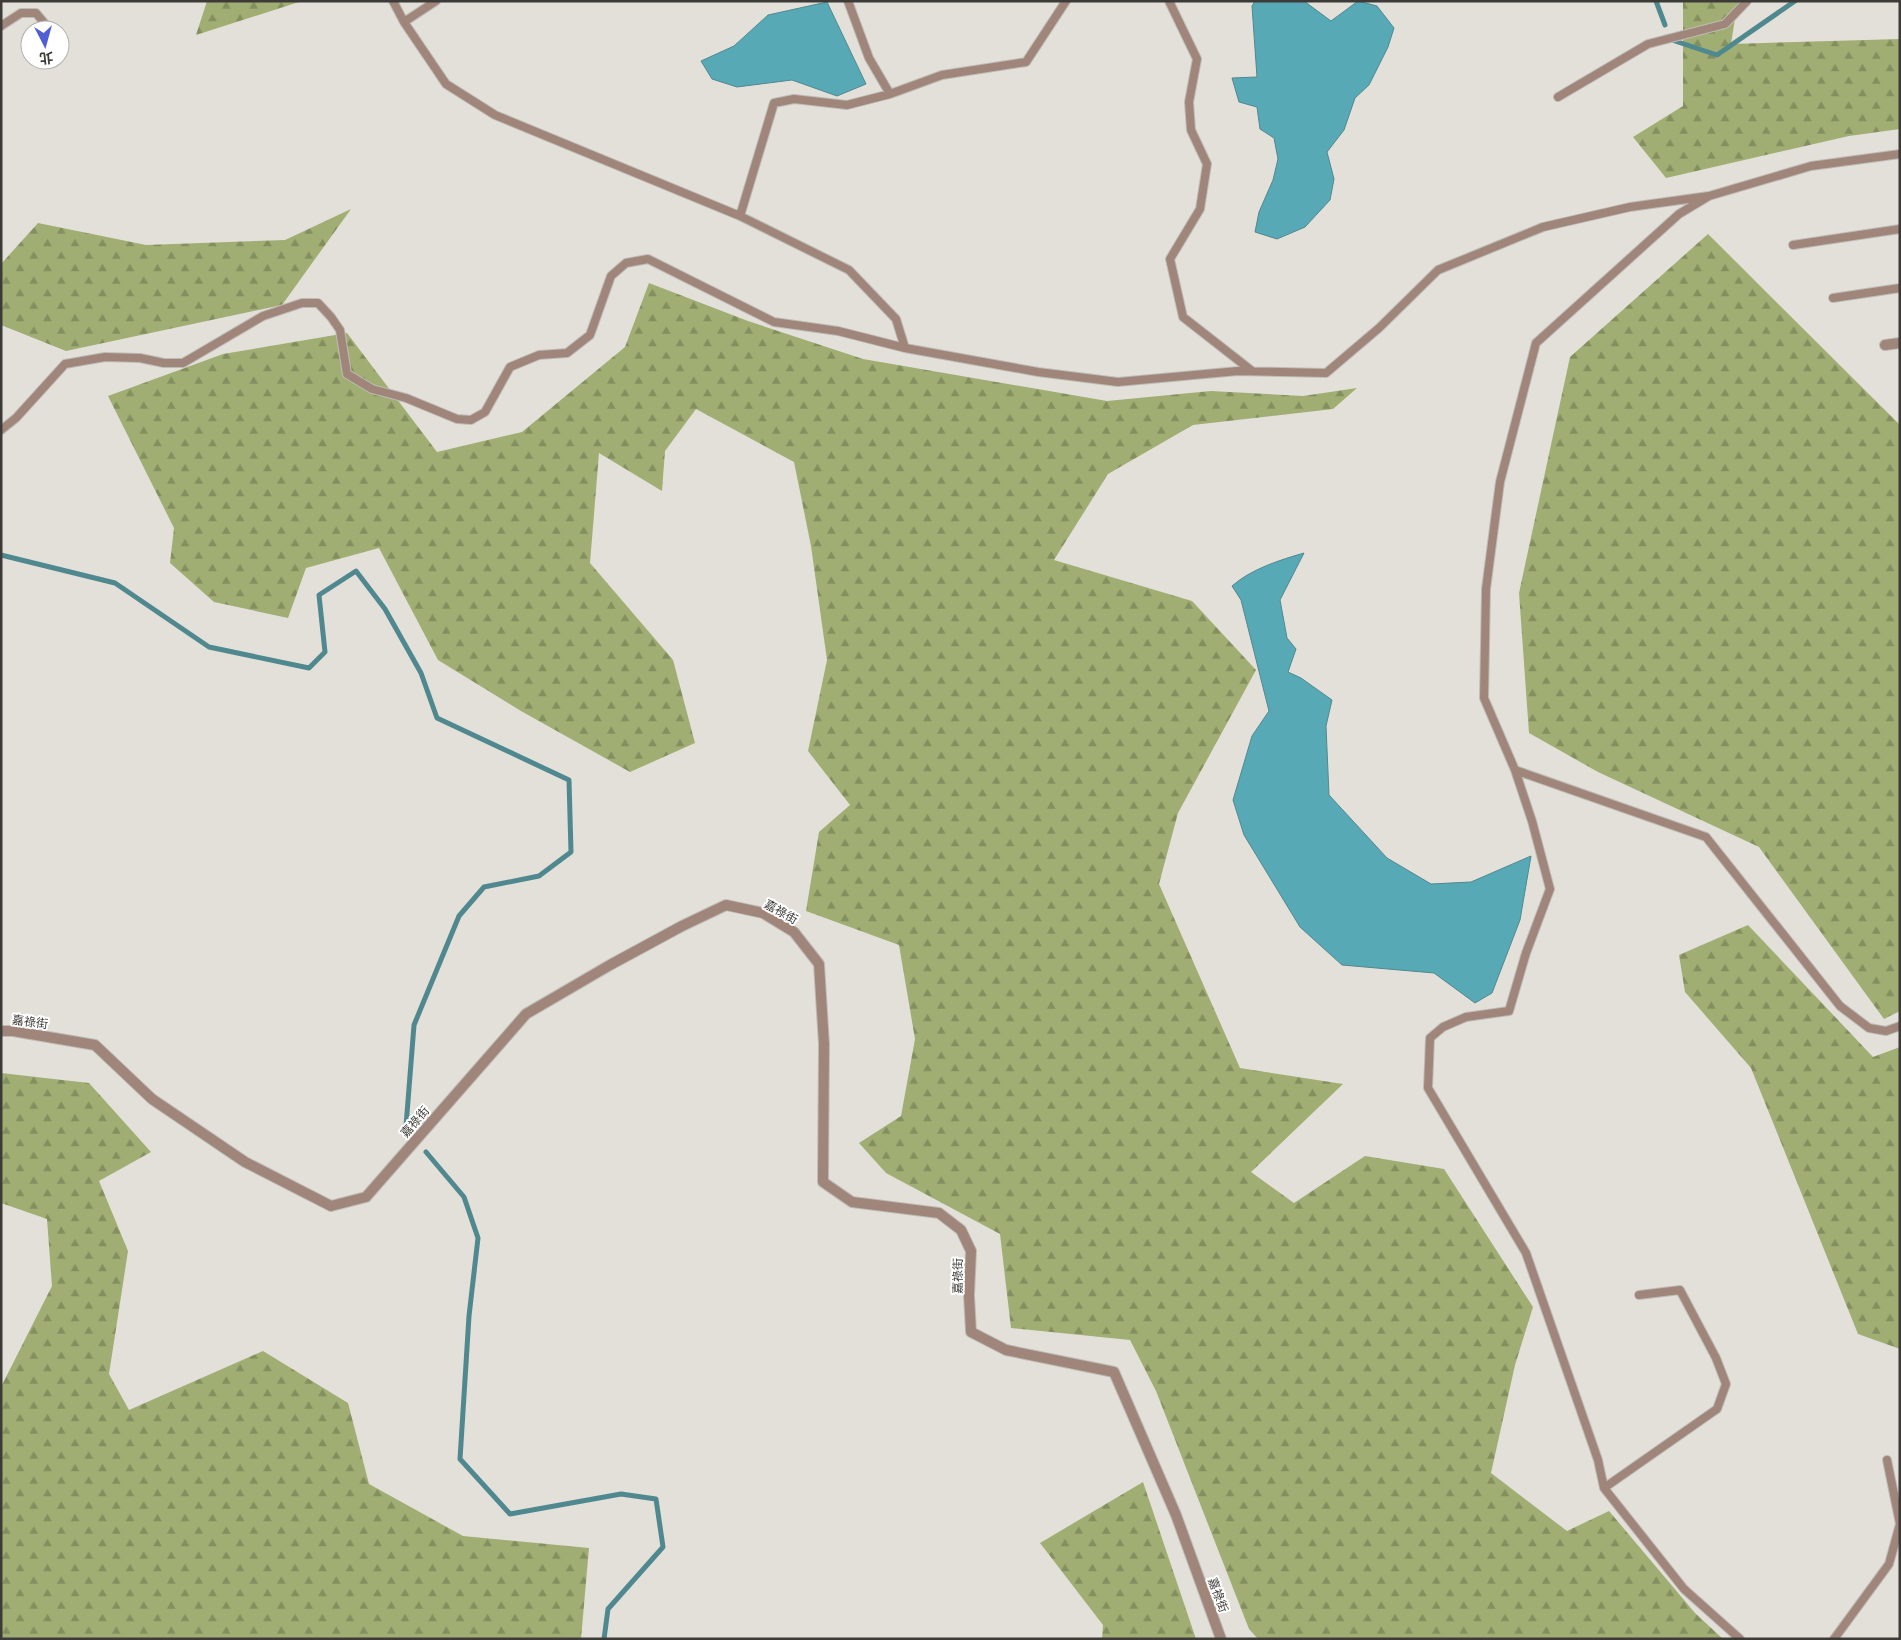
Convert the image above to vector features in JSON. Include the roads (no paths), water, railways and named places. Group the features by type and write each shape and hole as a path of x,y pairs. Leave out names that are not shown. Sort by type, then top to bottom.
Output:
{"street":[{"path":"1885,345 1900,343"},
{"name":"嘉祿街","path":"1,1031 13,1031 94,1045 152,1099 245,1162 330,1206 366,1197 526,1014 682,926 726,905 763,913 794,932 819,964 824,1044 823,1182 852,1202 939,1213 962,1230 971,1251 969,1295 971,1332 1006,1350 1114,1372 1176,1516 1221,1639"}],"lane":[{"path":"393,1 404,22 446,84 495,115 740,216 850,270 896,319 905,348"},
{"path":"404,22 436,1"},
{"path":"848,1 870,58 890,94"},
{"path":"740,216 774,103 794,99 847,105 890,94 942,75 1026,62 1066,1"},
{"path":"1169,1 1197,59 1189,102 1191,130 1207,164 1200,209 1170,259 1183,317 1252,371"},
{"path":"1558,97 1648,44 1725,24 1747,1"},
{"path":"1,26 21,13 36,13 42,20"},
{"path":"1,430 16,418 65,364 105,357 140,358 164,363 183,363 263,316 302,304 318,303 340,330 347,374 372,389 406,398 457,419 471,420 485,412 510,367 539,355 566,353 590,335 611,276 626,263 648,259 774,322 838,331 905,348 1038,372 1118,382 1238,371 1326,373 1379,328 1438,270 1543,227 1630,207 1709,196 1810,166 1900,154"},
{"path":"1709,196 1679,214 1536,343 1500,482 1486,589 1484,698 1515,770 1532,821 1550,889 1526,953 1509,1011 1466,1017 1443,1027 1430,1038 1428,1088 1526,1253 1598,1460 1604,1488 1684,1589 1740,1639"},
{"path":"1793,245 1900,229"},
{"path":"1834,298 1900,288"},
{"path":"1515,770 1706,837 1840,1006 1869,1028 1886,1030 1900,1026"},
{"path":"1604,1488 1717,1409 1726,1384 1716,1358 1680,1290 1639,1295"},
{"path":"1834,1639 1890,1564 1900,1524 1887,1460"}],"water":[{"path":"1255,1 1304,1 1331,21 1358,1 1377,6 1394,28 1388,47 1369,85 1355,98 1344,130 1327,152 1334,179 1330,200 1305,227 1277,239 1255,232 1259,212 1273,180 1278,159 1274,138 1260,129 1257,107 1239,102 1232,78 1257,77 1252,6"},
{"path":"827,2 866,84 837,96 792,80 737,87 712,79 701,61 734,46 768,15"},
{"path":"1304,553 1280,600 1287,638 1296,649 1288,672 1301,678 1332,700 1326,726 1329,795 1387,858 1431,884 1471,882 1531,856 1520,920 1492,993 1475,1003 1434,973 1342,965 1300,927 1244,835 1233,800 1252,736 1269,711 1241,600 1232,586 1257,570"}],"waterway":[{"path":"1656,1 1665,25"},
{"path":"1669,39 1717,55 1795,1"},
{"path":"1,555 115,583 209,647 309,668 325,652 319,595 356,571 385,609 421,673 437,718 569,780 571,852 539,876 484,887 459,916 414,1025 406,1126"},
{"path":"426,1152 464,1197 478,1238 469,1316 460,1459 510,1514 621,1494 656,1499 663,1547 608,1609 604,1639"}]}
